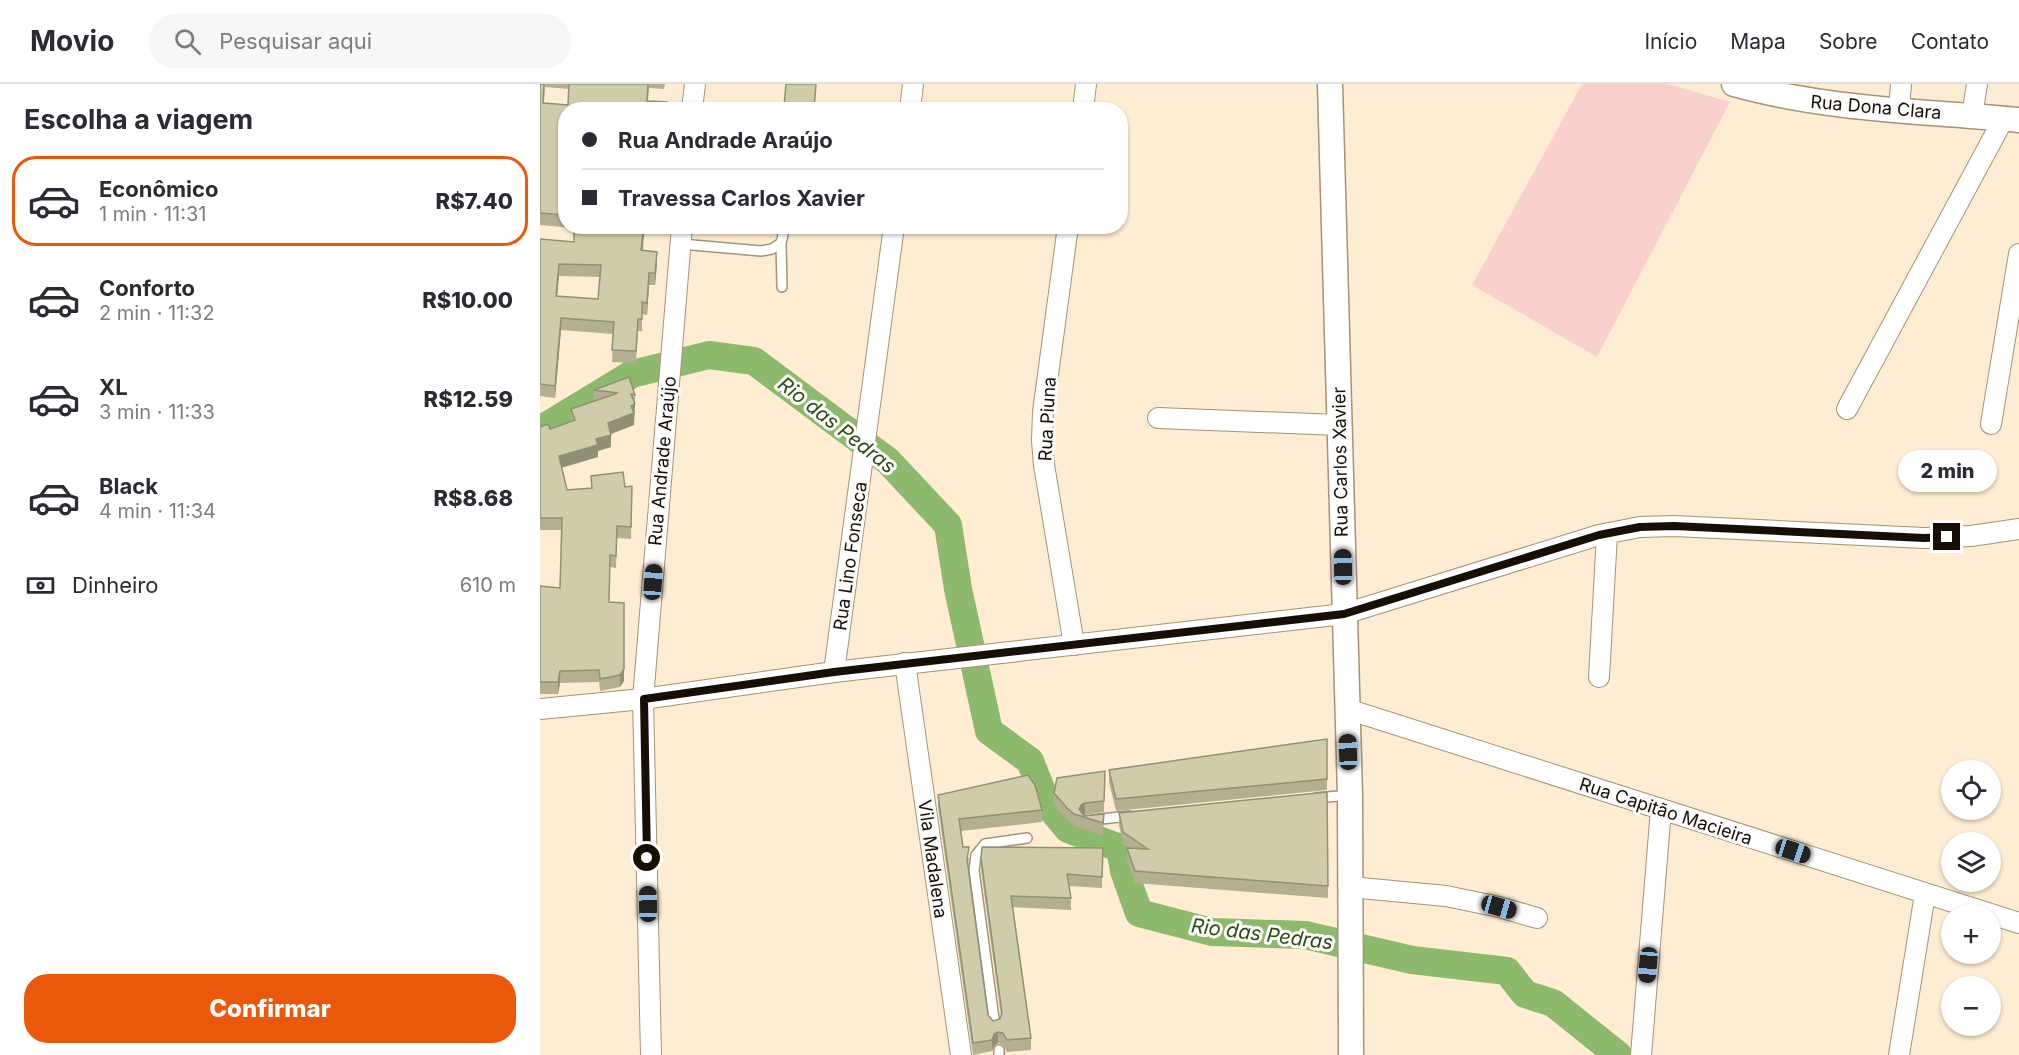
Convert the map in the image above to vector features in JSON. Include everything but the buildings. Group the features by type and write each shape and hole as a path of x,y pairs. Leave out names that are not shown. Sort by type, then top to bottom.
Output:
{"street":[{"path":"693,102 694,84"},
{"path":"911,102 913,84"},
{"path":"1084,102 1086,84"},
{"name":"Rua Carlos Xavier","path":"1330,84 1350,795 1351,1055"},
{"name":"Rua Dona Clara","path":"1734,84 1794,99 2012,119"},
{"path":"1899,109 1901,84"},
{"path":"1972,116 1977,84"},
{"path":"1847,409 2012,119"},
{"name":"Rua Lino Fonseca","path":"834,672 893,234"},
{"name":"Rua Piuna","path":"1067,234 1043,412 1042,441 1074,645"},
{"name":"Rua Andrade Araújo","path":"651,1055 644,699 681,235"},
{"path":"1991,424 2019,254"},
{"path":"1158,418 1339,425"},
{"path":"540,709 644,699 905,663 1344,614 1607,534 1640,527 1674,526 1924,538 1971,536 2019,529"},
{"path":"1599,677 1607,534"},
{"name":"Vila Madalena","path":"905,663 961,1055"},
{"name":"Rua Capitão Macieira","path":"1347,709 2019,923"},
{"path":"1641,1055 1661,809"},
{"path":"1350,887 1446,896 1537,918"},
{"path":"1899,1055 1925,894"}],"lane":[{"path":"782,287 781,243 783,234"},
{"path":"681,235 761,251 772,249 781,243"},
{"path":"1308,799 1350,795"},
{"path":"1086,820 1144,815"},
{"path":"995,1026 974,870 975,855 985,844 1028,838"}],"shaded area":[{"path":"1582,84 1668,84 1730,102 1597,357 1472,285"}],"waterway":[{"name":"Rio das Pedras","path":"540,430 632,374 709,355 754,361 888,461 948,525 958,589 989,731 1030,761 1047,804 1068,829 1120,848 1124,871 1139,913 1212,932 1305,935 1412,960 1507,971 1525,994 1553,1003 1618,1055"}],"route":[{"path":"647,858 644,699 834,672 1344,614 1599,535 1640,527 1674,526 1924,538 1947,537"}]}
